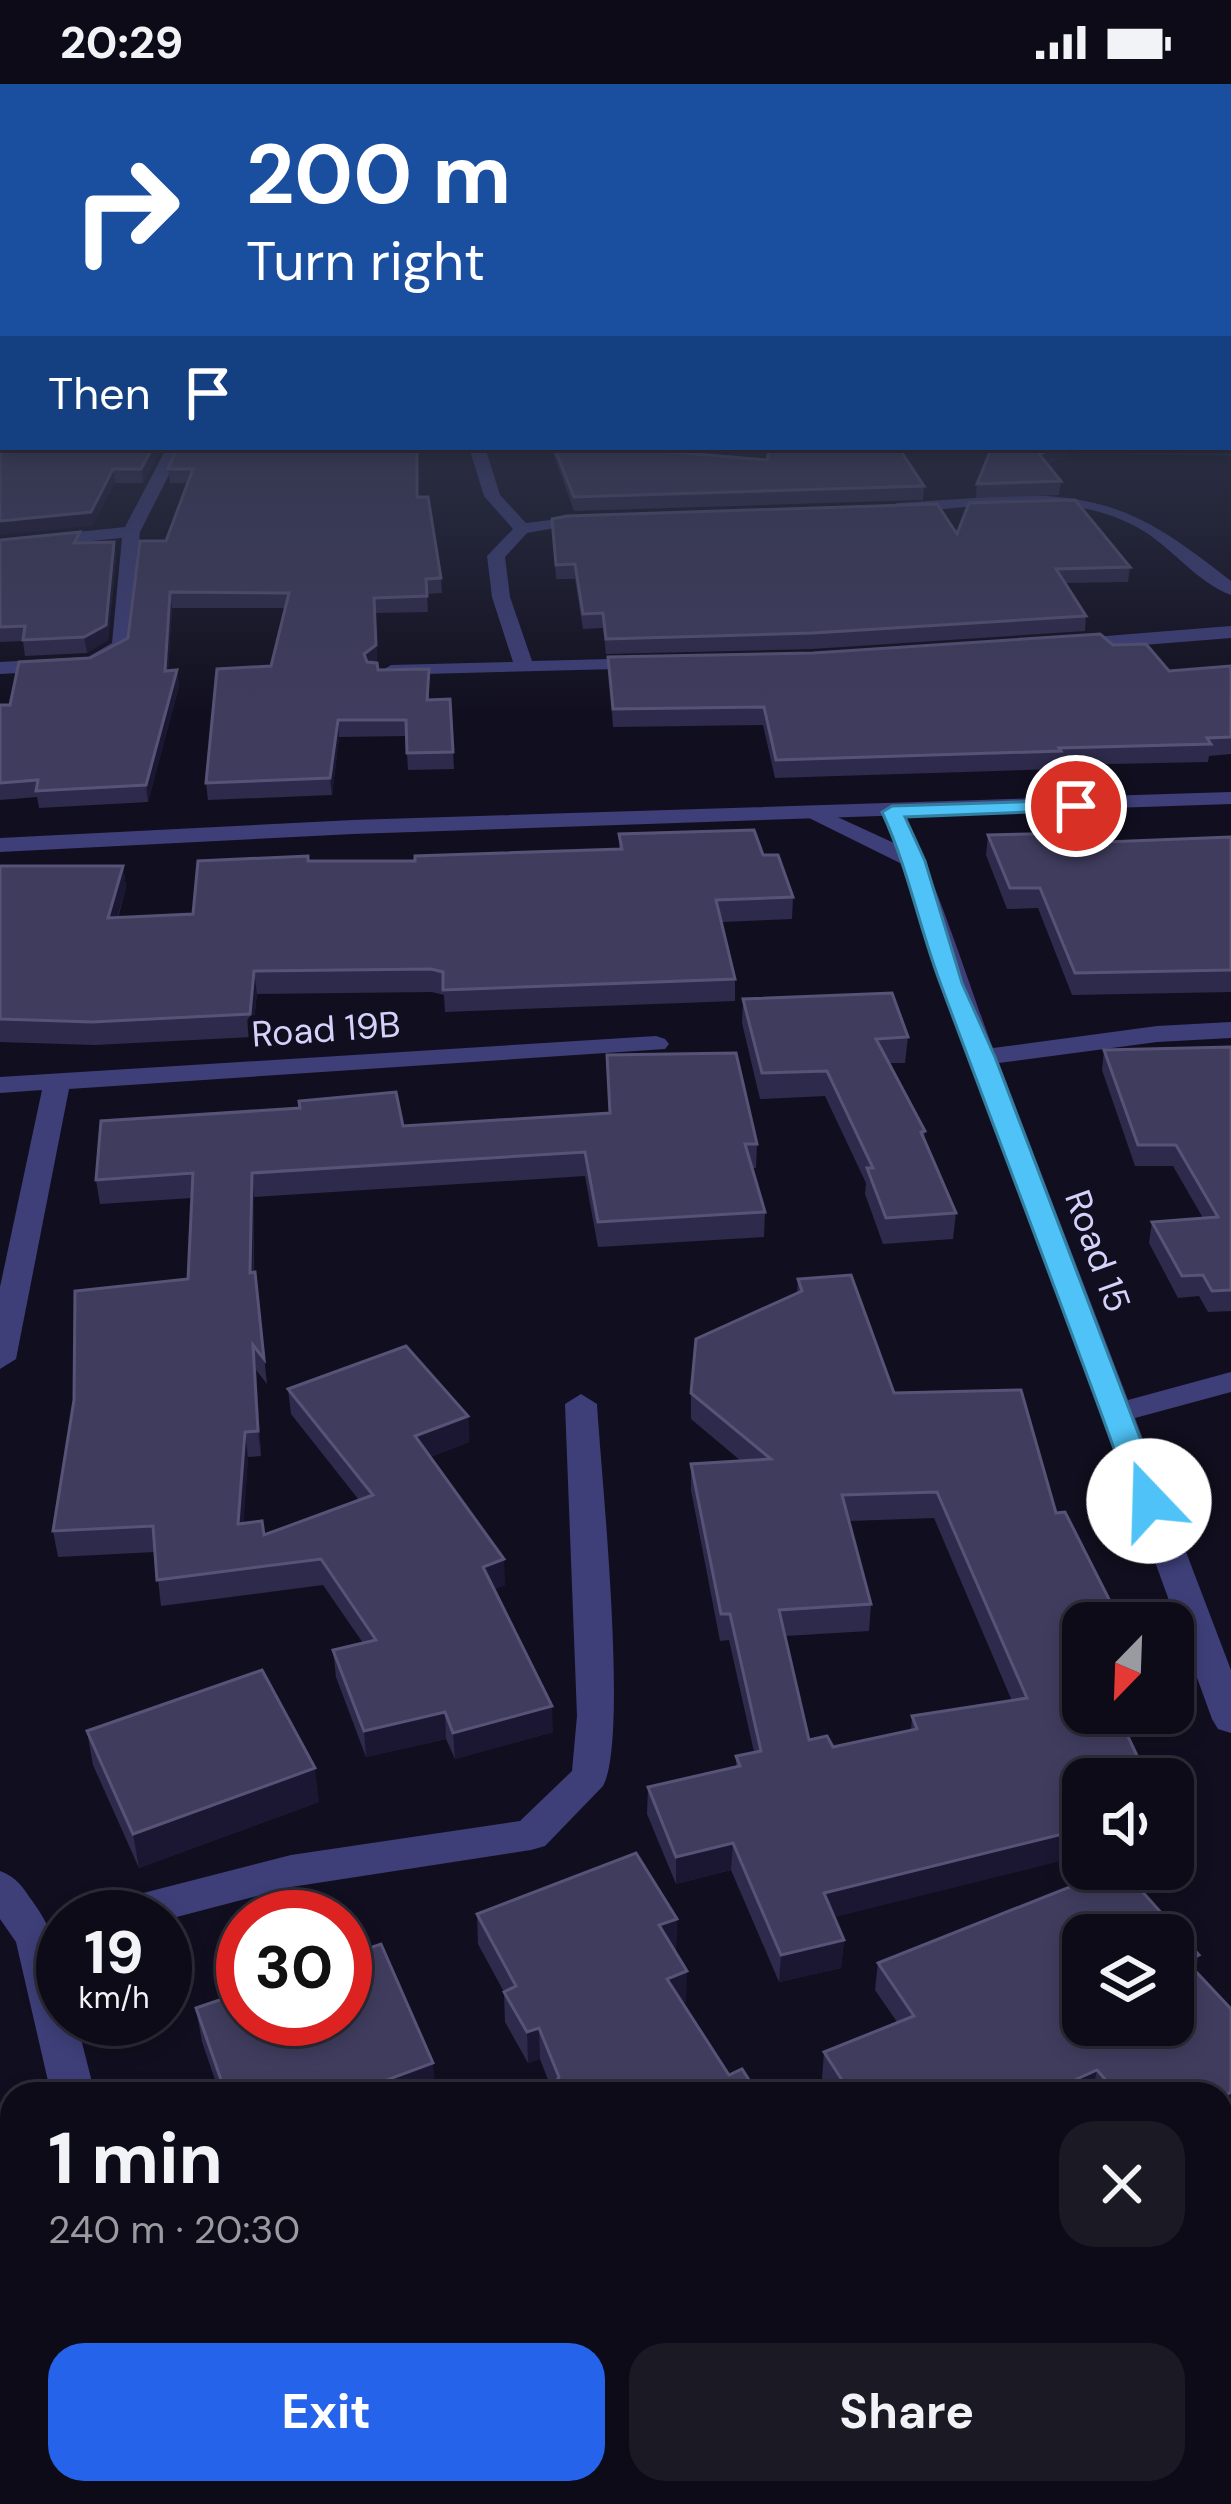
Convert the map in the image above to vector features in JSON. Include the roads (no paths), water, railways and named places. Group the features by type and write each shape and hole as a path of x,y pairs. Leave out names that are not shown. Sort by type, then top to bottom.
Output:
{"street":[{"path":"0,668 92,663 121,646 130,532 152,490"},
{"path":"490,490 522,529"},
{"path":"877,508 1044,502 1111,511 1142,523 1231,590"},
{"path":"524,668 502,597 496,556 522,529 614,519"},
{"path":"0,545 130,532"},
{"path":"1048,646 1231,632"},
{"path":"379,671 668,663"},
{"path":"0,845 376,826 1231,798"},
{"name":"Road 15","path":"892,812 915,861 951,983 1231,1719"},
{"path":"812,814 915,861"},
{"path":"983,1057 1157,1034 1231,1030"},
{"name":"Road 19B","path":"0,1085 656,1044"},
{"path":"0,1359 57,1083"},
{"path":"1116,1413 1231,1382"},
{"path":"192,1896 291,1871 531,1835 590,1776 596,1716 580,1404"},
{"path":"0,1887 36,1921"},
{"path":"66,2046 71,2082"}]}
